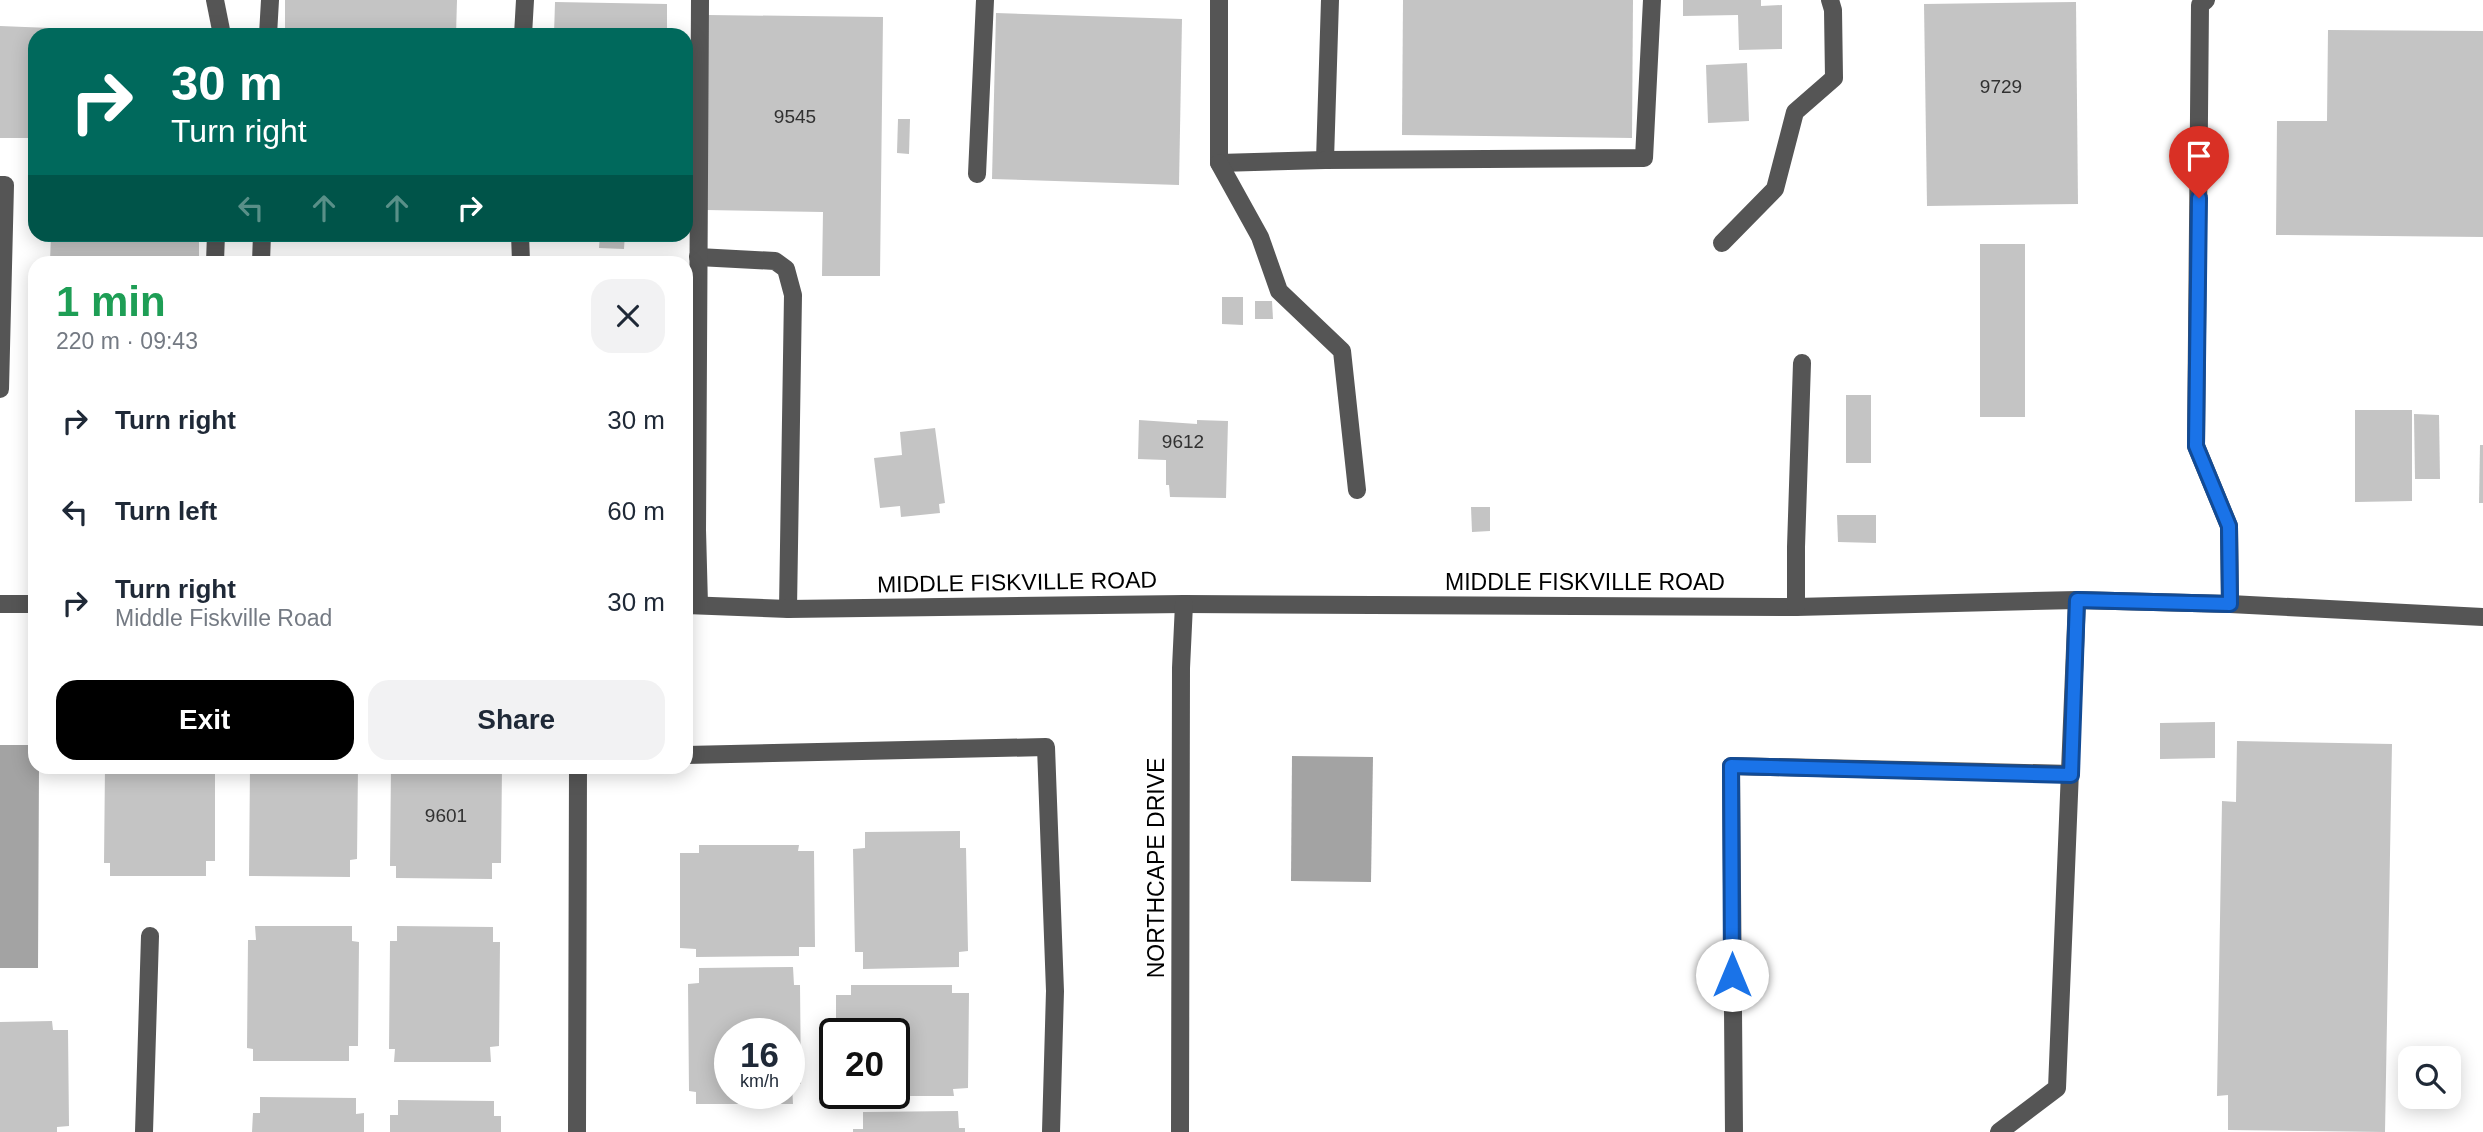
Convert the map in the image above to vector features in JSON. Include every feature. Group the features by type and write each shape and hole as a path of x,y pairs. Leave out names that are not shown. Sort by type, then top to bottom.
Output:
{"street":[{"path":"215,0 221,28"},
{"path":"268,28 270,0"},
{"path":"523,28 525,0"},
{"path":"693,605 696,530 700,0"},
{"path":"977,174 985,0"},
{"path":"1219,0 1219,163 1260,237 1279,291 1342,351 1357,490"},
{"path":"1325,160 1330,0"},
{"path":"1219,163 1644,158 1652,0"},
{"path":"1722,243 1775,189 1795,113 1834,78 1833,10 1830,0"},
{"path":"2206,0 2200,5 2196,446 2229,526 2230,604"},
{"path":"0,185 5,185 0,389"},
{"path":"698,257 775,261 786,269 793,295 788,609"},
{"path":"1796,607 1802,363"},
{"path":"1999,1132 2057,1088 2077,600"},
{"name":"MIDDLE FISKVILLE ROAD","path":"693,605 788,609 1184,604 1796,607 2077,600 2230,604 2483,617"},
{"path":"0,604 28,604"},
{"name":"NORTHCAPE DRIVE","path":"1180,1132 1181,668 1184,604"},
{"path":"693,755 1046,747 1055,991 1051,1132"},
{"path":"1734,1132 1731,766 2071,775"},
{"path":"577,1132 578,774"},
{"path":"144,1132 150,936"}],"shaded area":[{"path":"0,745 28,745 28,774 39,774 38,968 0,968"},
{"path":"1292,756 1373,757 1371,882 1291,881"}],"building":[{"path":"285,0 457,0 456,28 285,28"},
{"path":"1403,0 1633,0 1632,138 1402,135"},
{"path":"1683,0 1761,0 1761,6 1782,5 1782,49 1739,50 1738,15 1683,16"},
{"path":"555,2 667,4 667,28 554,28"},
{"path":"2076,2 2078,204 1927,206 1924,4"},
{"path":"996,13 1182,19 1179,185 992,179"},
{"path":"708,15 883,17 880,276 822,276 823,212 706,210"},
{"path":"0,26 50,28 28,28 28,138 0,138"},
{"path":"2328,30 2483,31 2483,237 2276,235 2277,121 2327,121"},
{"path":"1747,63 1749,121 1708,123 1706,65"},
{"path":"898,119 910,119 909,154 897,153"},
{"path":"51,242 199,242 199,256 50,256"},
{"path":"599,242 624,242 624,249 599,248"},
{"path":"1980,244 2025,244 2025,417 1980,417"},
{"path":"1222,297 1243,297 1243,325 1222,324"},
{"path":"1255,301 1272,301 1273,319 1255,319"},
{"path":"1846,395 1871,395 1871,463 1846,463"},
{"path":"2355,410 2412,410 2412,501 2355,502"},
{"path":"2414,414 2439,415 2440,479 2415,479"},
{"path":"1139,420 1197,424 1197,420 1228,421 1226,498 1170,497 1169,485 1166,485 1166,460 1138,459"},
{"path":"935,428 945,503 939,504 940,513 901,517 900,506 880,508 874,458 902,455 900,432"},
{"path":"2480,445 2483,445 2483,503 2479,503"},
{"path":"1471,507 1490,507 1490,531 1472,532"},
{"path":"1837,515 1876,515 1876,543 1838,542"},
{"path":"2215,722 2215,758 2160,759 2160,723"},
{"path":"2237,741 2392,744 2385,1132 2228,1130 2228,1095 2217,1096 2222,801 2236,802"},
{"path":"105,774 215,774 215,861 206,861 206,876 110,876 110,863 104,863"},
{"path":"250,774 358,774 357,859 350,860 350,877 249,876"},
{"path":"391,774 502,774 501,863 492,863 492,879 396,878 396,866 390,866"},
{"path":"960,831 960,848 966,848 968,951 959,952 959,967 863,969 863,952 855,952 853,849 865,848 865,832"},
{"path":"699,845 799,845 798,851 814,851 815,947 799,947 799,956 696,957 696,949 680,948 680,853 699,853"},
{"path":"255,926 352,926 352,941 359,942 358,1046 349,1046 349,1061 253,1061 253,1049 247,1048 248,940 256,940"},
{"path":"397,926 493,927 493,942 500,942 499,1046 490,1047 491,1062 394,1062 395,1049 389,1049 390,941 397,941"},
{"path":"793,967 794,985 800,985 800,1018 714,1018 714,1104 696,1104 696,1092 689,1091 688,984 699,983 699,968"},
{"path":"851,985 952,985 952,993 969,993 968,1088 953,1089 954,1096 910,1096 910,1018 836,1018 836,995 851,995"},
{"path":"52,1021 53,1030 68,1030 69,1126 57,1127 57,1132 0,1132 0,1022"},
{"path":"260,1097 356,1098 356,1114 364,1113 364,1132 252,1132 253,1113 260,1113"},
{"path":"398,1100 494,1101 494,1116 501,1116 501,1132 390,1132 390,1115 398,1115"},
{"path":"958,1111 959,1128 965,1128 965,1132 853,1132 853,1129 863,1129 863,1112"}],"route":[{"path":"1732,975 1731,766 2071,775 2077,600 2230,604 2229,526 2196,446 2199,198"}]}
